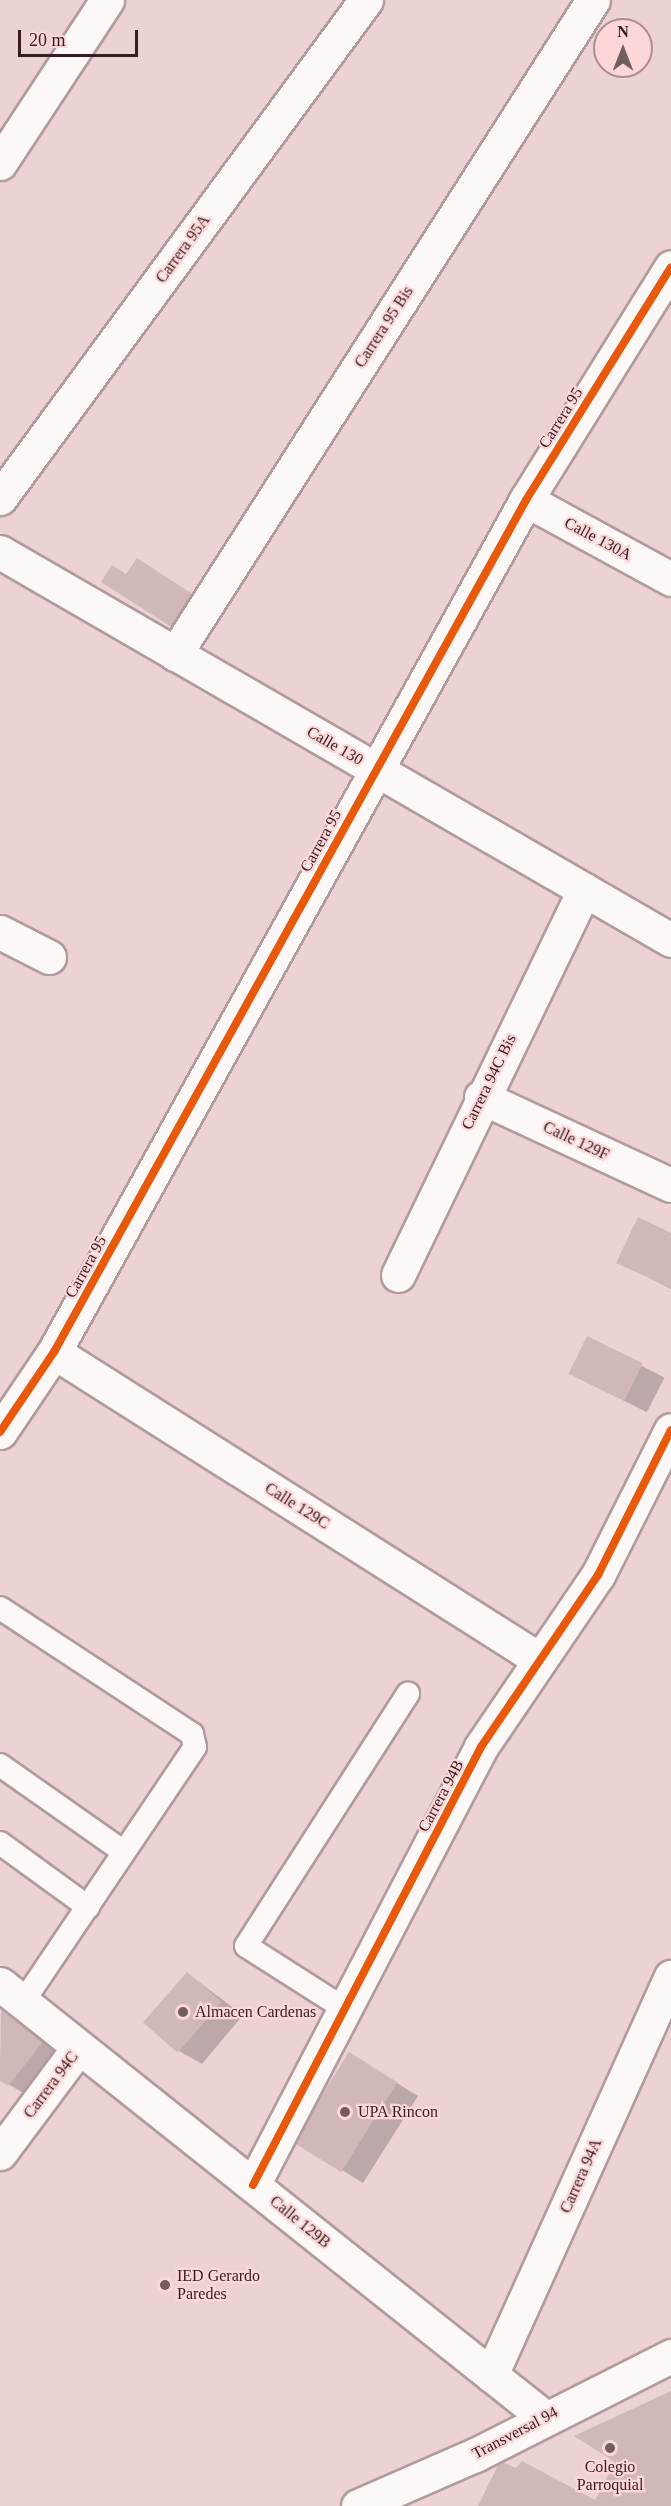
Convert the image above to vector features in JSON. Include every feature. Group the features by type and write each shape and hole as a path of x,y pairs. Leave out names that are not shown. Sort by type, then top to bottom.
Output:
{"street":[{"path":"2,155 107,0"},
{"name":"Carrera 95A","path":"0,498 366,0"},
{"name":"Carrera 95 Bis","path":"175,654 593,0"},
{"name":"Carrera 95","path":"0,1432 54,1352 526,500 671,267"},
{"name":"Calle 130A","path":"526,500 671,579"},
{"name":"Calle 130","path":"0,552 671,940"},
{"name":"Carrera 94C Bis","path":"398,1275 481,1097 584,890"},
{"path":"0,932 49,957"},
{"name":"Calle 129F","path":"481,1097 671,1185"},
{"name":"Calle 129C","path":"54,1352 540,1660"},
{"name":"Carrera 94B","path":"253,2185 481,1747 598,1575 671,1430"},
{"name":"Carrera 94A","path":"491,2375 671,1977"},
{"name":"Calle 129B","path":"11,1993 543,2416"},
{"name":"Carrera 94C","path":"0,2153 80,2047"},
{"name":"Transversal 94","path":"358,2506 465,2460 543,2416 671,2356"}],"lane":[{"path":"0,1608 192,1734 195,1747 87,1908 11,1993"},
{"path":"345,2009 246,1946 408,1694"},
{"path":"0,1765 124,1852"},
{"path":"0,1844 87,1908"}],"building":[{"path":"137,558 194,595 173,628 101,582 112,565 126,574"},
{"path":"638,1217 671,1233 671,1288 616,1263"},
{"path":"587,1336 643,1363 624,1401 569,1374"},
{"name":"Almacen Cardenas","path":"187,1972 222,2002 178,2053 143,2023"},
{"path":"1,2010 43,2042 8,2086 0,2081"},
{"name":"UPA Rincon","path":"349,2052 397,2082 341,2172 293,2142"},
{"name":"Colegio Parroquial","path":"671,2391 671,2506 478,2506 500,2461 516,2468 522,2461 595,2500 615,2462 574,2436"}],"cycle path":[{"path":"0,1432 54,1352 526,500 671,267"},
{"path":"253,2185 481,1747 598,1575 671,1430"}],"place":[{"name":"Almacen Cardenas","path":"183,2012"},
{"name":"UPA Rincon","path":"345,2112"},
{"name":"IED Gerardo Paredes","path":"165,2285"},
{"name":"Colegio Parroquial","path":"610,2448"}]}
